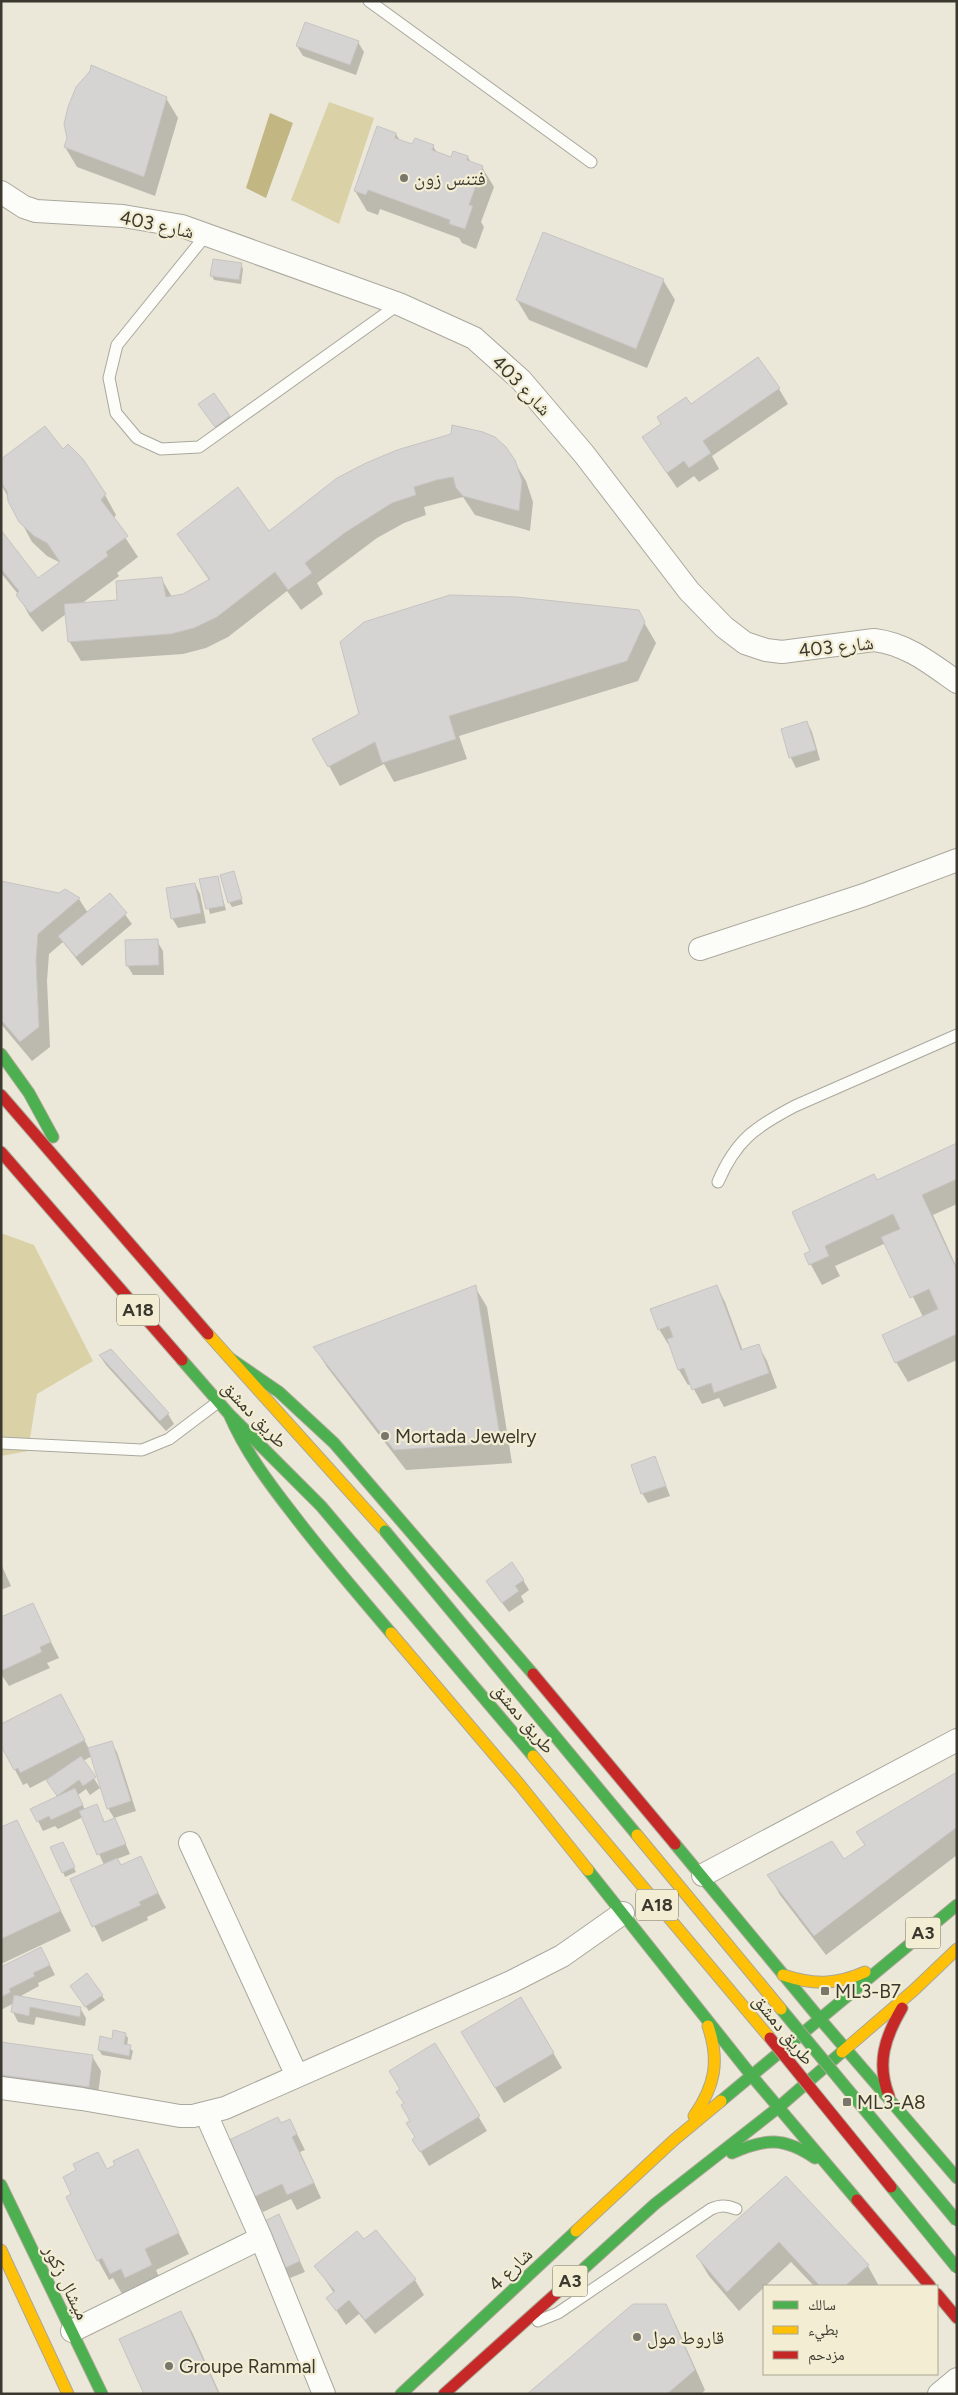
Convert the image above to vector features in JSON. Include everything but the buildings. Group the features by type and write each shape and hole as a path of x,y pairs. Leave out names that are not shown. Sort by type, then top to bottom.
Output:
{"main road":[{"path":"1,1054 29,1093 79,1184"},
{"path":"1,1095 79,1184"},
{"path":"1,1152 48,1206"},
{"path":"1,1167 48,1206"},
{"name":"طريق دمشق","path":"79,1184 385,1532 957,2221"},
{"name":"طريق دمشق","path":"48,1206 218,1402 321,1506 746,2009 957,2268"},
{"path":"231,1359 284,1394 332,1439 703,1875 820,2019 957,2178"},
{"path":"229,1414 238,1435 259,1470 325,1556 520,1784 751,2075 929,2285"},
{"name":"A3","path":"674,2140 957,1905"},
{"path":"713,1984 730,1971 737,1955 735,1916"},
{"name":"A3","path":"444,2394 648,2210 779,2108 914,1990 957,1949"},
{"path":"783,1975 815,1985 838,1984 889,1960"},
{"path":"666,1967 677,1976 693,1983"},
{"path":"897,2110 886,2091 882,2078 882,2052 891,2027 914,1990"},
{"path":"674,2140 704,2101 713,2083 717,2058 715,2046 702,2013"},
{"path":"848,2150 864,2130 894,2126 924,2140"},
{"name":"شارع 4","path":"401,2394 674,2140"},
{"path":"697,2170 751,2144 774,2140 784,2141 808,2154 837,2176"},
{"path":"848,2170 856,2199"},
{"name":"ميشال زكور","path":"1,2185 102,2394"},
{"path":"1,2250 5,2269 68,2394"},
{"path":"938,2295 957,2318"}],"street":[{"name":"شارع 403","path":"1,192 24,207 36,211 123,216 182,226 399,304 474,338 522,380 584,454 688,591 724,626 746,643 766,650 782,652 874,640 888,642 914,652 957,682"},
{"path":"700,949 864,894 957,860"},
{"path":"703,1875 957,1740"},
{"path":"190,1843 297,2076"},
{"path":"1,2088 82,2099 180,2116 206,2114 244,2102 297,2076 389,2037 544,1966 581,1944 623,1913"},
{"path":"206,2114 261,2238 324,2394"},
{"path":"72,2330 261,2238"},
{"path":"940,2394 957,2379"}],"lane":[{"path":"369,1 591,162"},
{"path":"206,234 117,345 109,378 116,413 137,438 161,449 199,447 399,304"},
{"path":"718,1182 736,1147 753,1131 770,1119 795,1106 957,1035"},
{"path":"1,1443 142,1450 169,1439 218,1402"},
{"path":"523,2323 541,2320 558,2313 711,2209 719,2206 728,2206 736,2210"}],"shaded area":[{"path":"329,102 374,118 339,224 291,200"},
{"path":"270,113 293,123 266,198 246,188"},
{"path":"1,1233 34,1245 93,1361 37,1394 28,1451 1,1456"}],"traffic: fast":[{"path":"1,1054 29,1093 53,1137"},
{"path":"231,1359 279,1392 334,1443 533,1674"},
{"path":"182,1360 229,1414 321,1506 354,1545"},
{"path":"229,1414 250,1453 275,1490 329,1559 391,1633"},
{"path":"385,1531 637,1835"},
{"path":"354,1545 533,1756"},
{"path":"675,1844 820,2019 957,2178"},
{"path":"588,1870 751,2075 857,2200"},
{"path":"721,2101 957,1905"},
{"path":"781,2009 957,2221"},
{"path":"580,2272 655,2204 779,2107 842,2052"},
{"path":"732,2153 755,2144 775,2142 794,2146 815,2158"},
{"path":"1,2185 102,2394"},
{"path":"891,2187 957,2268"},
{"path":"401,2394 576,2231"}],"traffic: slow":[{"path":"208,1334 385,1531"},
{"path":"391,1633 520,1785 588,1870"},
{"path":"533,1756 770,2038"},
{"path":"637,1835 781,2009"},
{"path":"842,2052 914,1990 957,1949"},
{"path":"783,1975 804,1981 824,1982 844,1979 865,1972"},
{"path":"694,2116 707,2094 713,2073 714,2051 708,2026"},
{"path":"576,2231 674,2140 721,2101"},
{"path":"1,2250 68,2394"}],"traffic: jam":[{"path":"1,1095 208,1334"},
{"path":"1,1152 182,1360"},
{"path":"533,1674 675,1844"},
{"path":"889,2096 883,2072 884,2050 891,2029 902,2008"},
{"path":"770,2038 891,2187"},
{"path":"857,2200 929,2285"},
{"path":"444,2394 580,2272"},
{"path":"938,2295 957,2318"}],"place":[{"name":"فتنس زون","path":"404,178"},
{"name":"Mortada Jewelry","path":"385,1436"},
{"name":"ML3-B7","path":"825,1991"},
{"name":"ML3-A8","path":"847,2102"},
{"name":"قاروط مول","path":"637,2337"},
{"name":"Groupe Rammal","path":"169,2366"}]}
